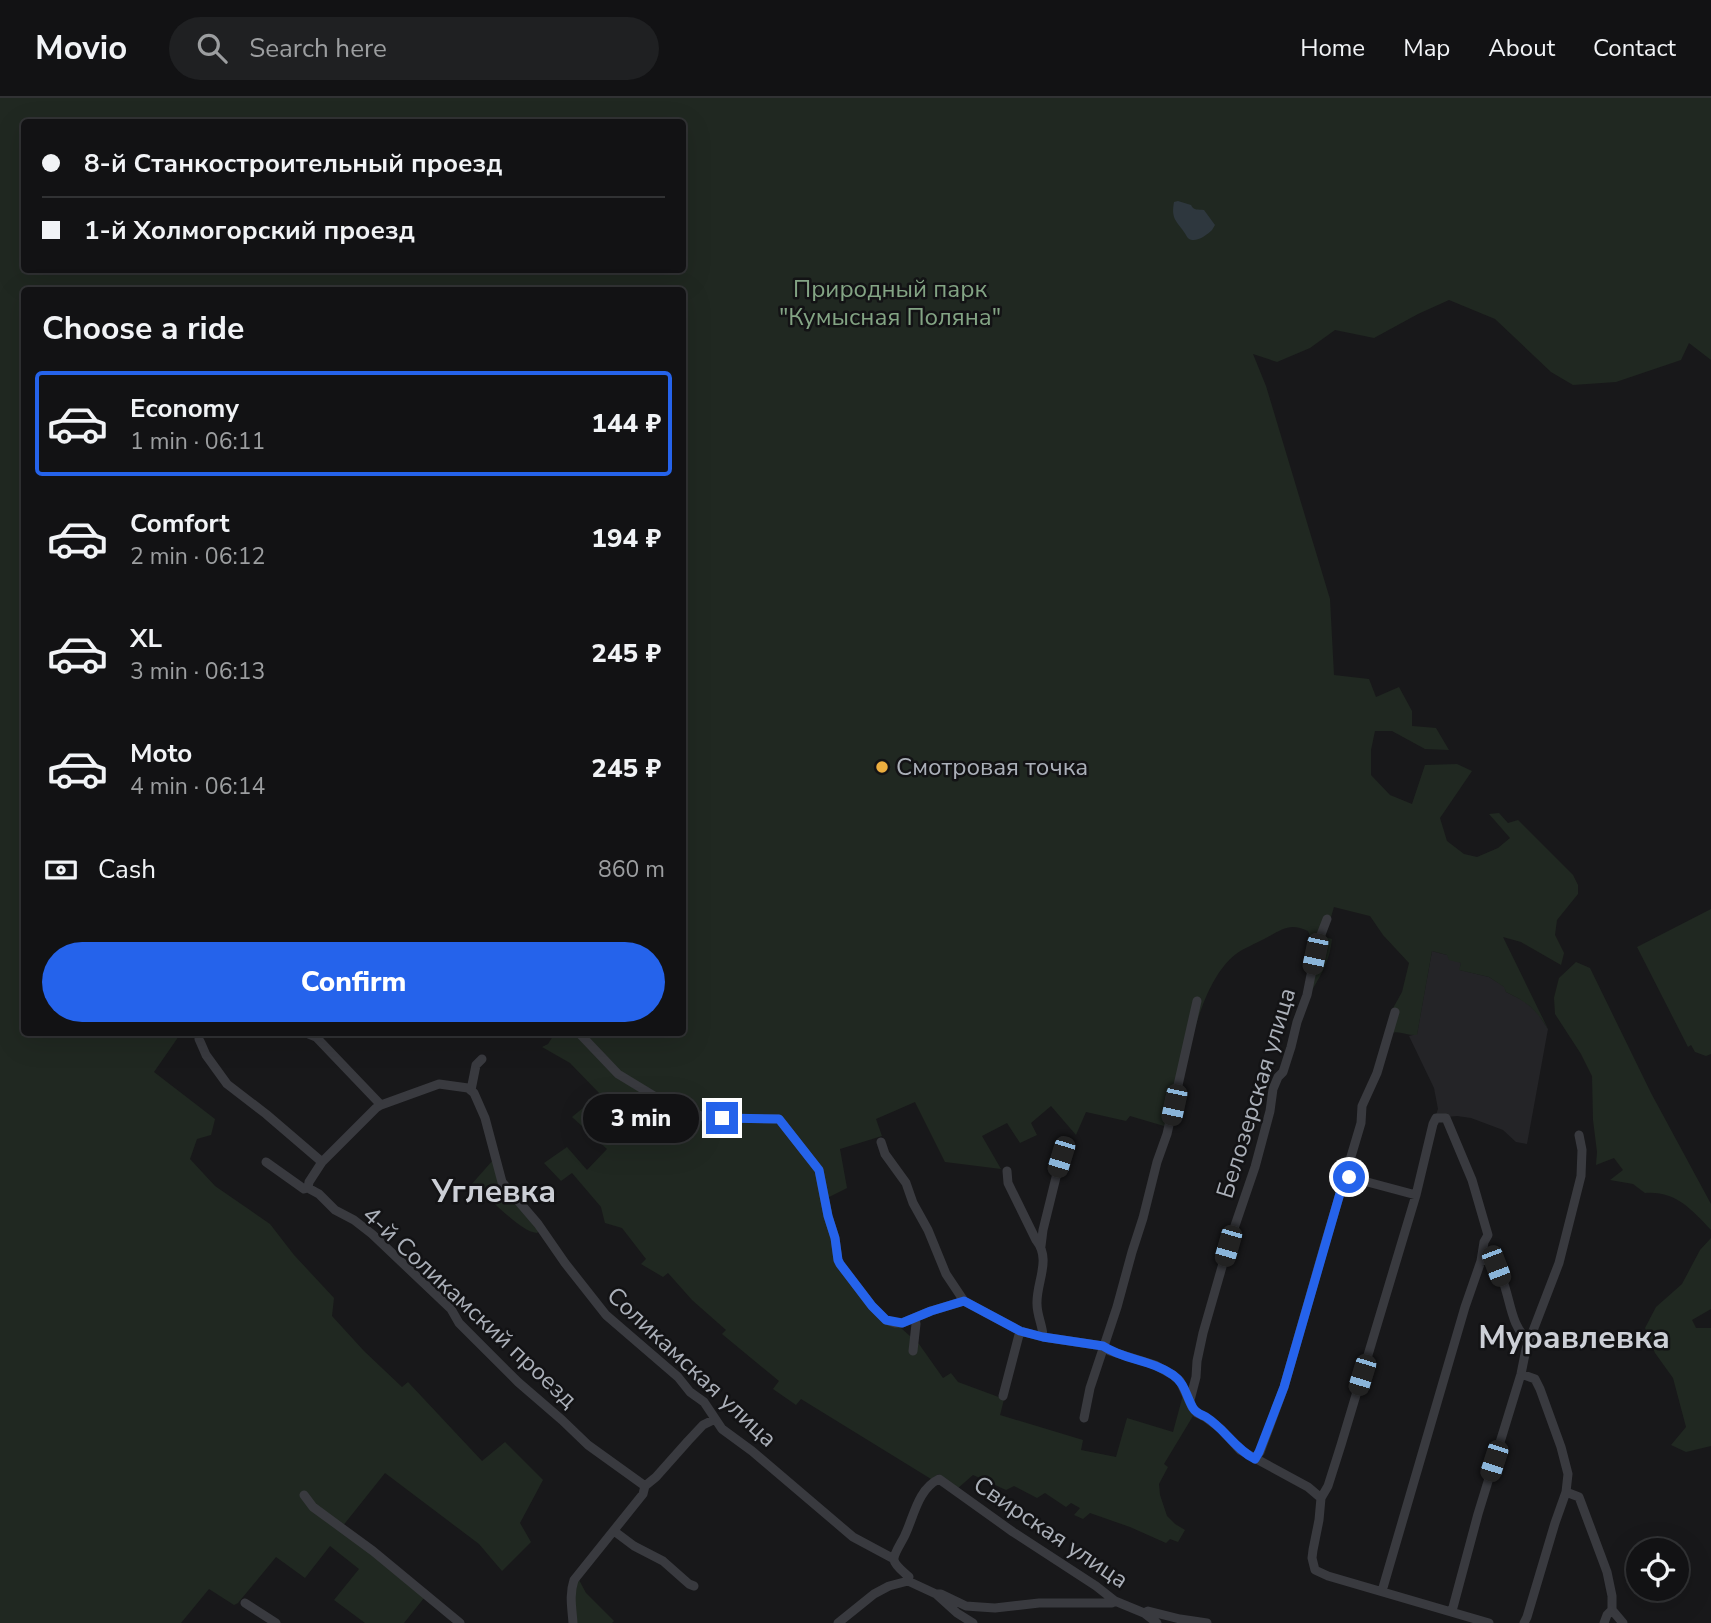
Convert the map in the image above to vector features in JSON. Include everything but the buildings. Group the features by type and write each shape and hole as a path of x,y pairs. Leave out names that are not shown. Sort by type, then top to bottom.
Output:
{"street":[{"name":"Белозерская улица","path":"1190,1401 1203,1333 1228,1246 1255,1167 1273,1089 1283,1072 1291,1047 1307,995 1317,945 1327,919"},
{"path":"1084,1418 1090,1388 1167,1134 1197,1001"},
{"path":"1255,1459 1284,1387 1361,1122 1362,1107 1377,1073 1395,1012"},
{"path":"199,1036 206,1055 227,1084 321,1162"},
{"path":"318,1036 381,1105"},
{"path":"582,1036 618,1074 664,1102 701,1116 779,1119 819,1170 840,1264 886,1320 902,1323 964,1301"},
{"path":"308,1188 321,1162 381,1105 439,1084 471,1090 476,1065 482,1059"},
{"name":"Соликамская улица","path":"471,1090 485,1118 502,1182 538,1224 606,1315 678,1377 690,1392 705,1402 722,1429 752,1451 853,1537 894,1559"},
{"path":"1382,1591 1465,1307 1481,1261 1484,1242 1488,1236 1472,1181 1446,1118 1436,1118 1433,1124 1416,1195 1341,1445 1328,1486 1321,1498 1313,1566 1315,1570 1328,1576 1489,1623"},
{"path":"1452,1611 1529,1340 1559,1263 1581,1176 1582,1150 1579,1135"},
{"path":"881,1142 906,1183 947,1274 964,1301 1020,1331 1103,1346 1155,1365 1180,1381 1197,1413 1221,1429 1240,1450 1297,1480 1321,1498"},
{"path":"1043,1337 1037,1305 1044,1266 1041,1246 1061,1157"},
{"name":"4-й Соликамский проезд","path":"266,1162 304,1189 308,1188 318,1194 335,1210 372,1234 451,1308 459,1323 518,1382 589,1445 645,1486"},
{"path":"1007,1171 1009,1183 1041,1246"},
{"path":"1345,1176 1416,1195"},
{"path":"1481,1261 1487,1260 1496,1266 1522,1335 1529,1340"},
{"path":"913,1350 915,1318"},
{"path":"1003,1396 1020,1331"},
{"path":"1521,1374 1535,1379 1541,1389 1568,1474 1566,1492 1524,1623"},
{"path":"573,1623 571,1589 574,1580 643,1494 645,1486 703,1425 715,1419"},
{"name":"Свирская улица","path":"894,1559 924,1492 939,1479 1115,1601 1157,1623"},
{"path":"1566,1492 1579,1497 1607,1572 1612,1610 1623,1623"},
{"path":"303,1495 313,1507 373,1551 460,1623"},
{"path":"614,1531 634,1546 663,1561 694,1586"},
{"path":"894,1559 909,1577 908,1581"},
{"path":"838,1623 874,1594 889,1586 908,1581 936,1594 973,1623"},
{"path":"936,1594 966,1606 995,1608 1039,1603 1115,1601"},
{"path":"245,1603 275,1623"},
{"path":"1604,1623 1612,1610"},
{"name":"Свирская улица","path":"1144,1614 1148,1611 1207,1623"}],"shaded area":[{"path":"1174,202 1204,210 1215,225 1212,230 1198,239 1188,238 1174,216"},
{"path":"1432,951 1461,963 1460,970 1489,977 1505,987 1506,992 1524,1001 1537,1012 1548,1029 1527,1144 1516,1142 1503,1130 1471,1118 1436,1115 1438,1109 1434,1088 1409,1036 1417,1034"}],"green space":[{"name":"Природный парк \"Кумысная Поляна\"","path":"0,98 1711,98 1711,360 1689,343 1681,360 1616,382 1573,385 1551,372 1495,319 1449,300 1374,338 1335,330 1310,348 1277,362 1253,354 1266,386 1330,599 1334,675 1369,679 1376,697 1399,687 1412,711 1412,726 1436,728 1449,750 1425,749 1392,731 1375,731 1371,750 1371,775 1390,795 1412,804 1425,765 1457,764 1472,771 1440,818 1447,841 1464,854 1477,857 1498,848 1510,838 1489,814 1499,813 1508,823 1518,820 1573,875 1578,885 1578,894 1557,920 1555,935 1564,953 1561,965 1521,942 1503,937 1548,1029 1535,1011 1506,992 1504,987 1489,977 1459,970 1461,963 1432,951 1417,1035 1391,1033 1392,1010 1402,992 1409,963 1383,935 1370,916 1334,907 1325,937 1332,939 1329,953 1312,990 1314,946 1308,931 1301,928 1281,930 1239,952 1222,968 1211,987 1193,1034 1172,1127 1130,1116 1126,1121 1086,1112 1076,1135 1051,1106 1031,1123 1037,1135 1020,1143 1007,1123 982,1136 1001,1169 945,1162 915,1102 876,1119 882,1136 840,1149 847,1188 829,1197 841,1258 875,1305 919,1344 943,1378 951,1373 958,1382 1004,1399 1000,1415 1083,1440 1081,1450 1116,1457 1127,1418 1173,1432 1183,1395 1193,1416 1164,1464 1168,1467 1159,1484 1167,1516 1185,1530 1178,1542 1170,1539 1166,1543 1090,1513 1083,1519 1074,1515 1080,1508 1071,1503 1066,1507 1045,1493 1037,1498 1014,1486 1006,1490 973,1475 957,1489 939,1474 931,1479 801,1399 796,1405 773,1389 779,1381 722,1334 726,1330 692,1300 668,1273 663,1277 641,1264 646,1259 622,1228 605,1223 601,1207 572,1173 561,1181 544,1163 567,1147 587,1170 607,1149 572,1117 600,1094 570,1063 542,1047 553,1036 686,1036 686,287 21,287 21,1036 179,1036 154,1072 215,1119 211,1135 197,1139 190,1159 215,1186 270,1224 294,1255 334,1298 332,1316 402,1387 408,1382 482,1461 505,1442 543,1480 520,1523 531,1542 502,1571 479,1544 385,1473 342,1527 428,1593 404,1623 365,1623 334,1600 359,1569 330,1546 305,1578 276,1557 234,1605 209,1589 181,1623 0,1623"},
{"path":"1711,909 1711,1054 1706,1056 1695,1052 1691,1045 1688,1047 1637,947"},
{"path":"1576,962 1590,968 1651,1093 1711,1204 1711,1230 1690,1209 1674,1198 1645,1193 1633,1184 1610,1180 1623,1170 1614,1158 1596,1165 1592,1076 1555,1014 1554,998 1559,978"},
{"path":"493,1160 500,1183 540,1230 537,1233 521,1226 470,1186"},
{"path":"1711,1238 1711,1309 1692,1320 1696,1328 1711,1328 1711,1446 1686,1452 1671,1445 1686,1427 1673,1378 1655,1353 1645,1328 1656,1307 1682,1284 1700,1250"},
{"path":"578,1578 586,1593 614,1621 612,1623 575,1623 575,1582"}],"place":[{"name":"Смотровая точка","path":"882,767"}],"district":[{"name":"Углевка","path":"494,1191"},
{"name":"Муравлевка","path":"1574,1337"}],"route":[{"path":"722,1118 779,1119 819,1170 840,1264 886,1320 902,1323 964,1301 1020,1331 1103,1346 1155,1365 1180,1381 1197,1413 1221,1429 1240,1450 1255,1459 1284,1387 1345,1176 1349,1177"}]}
